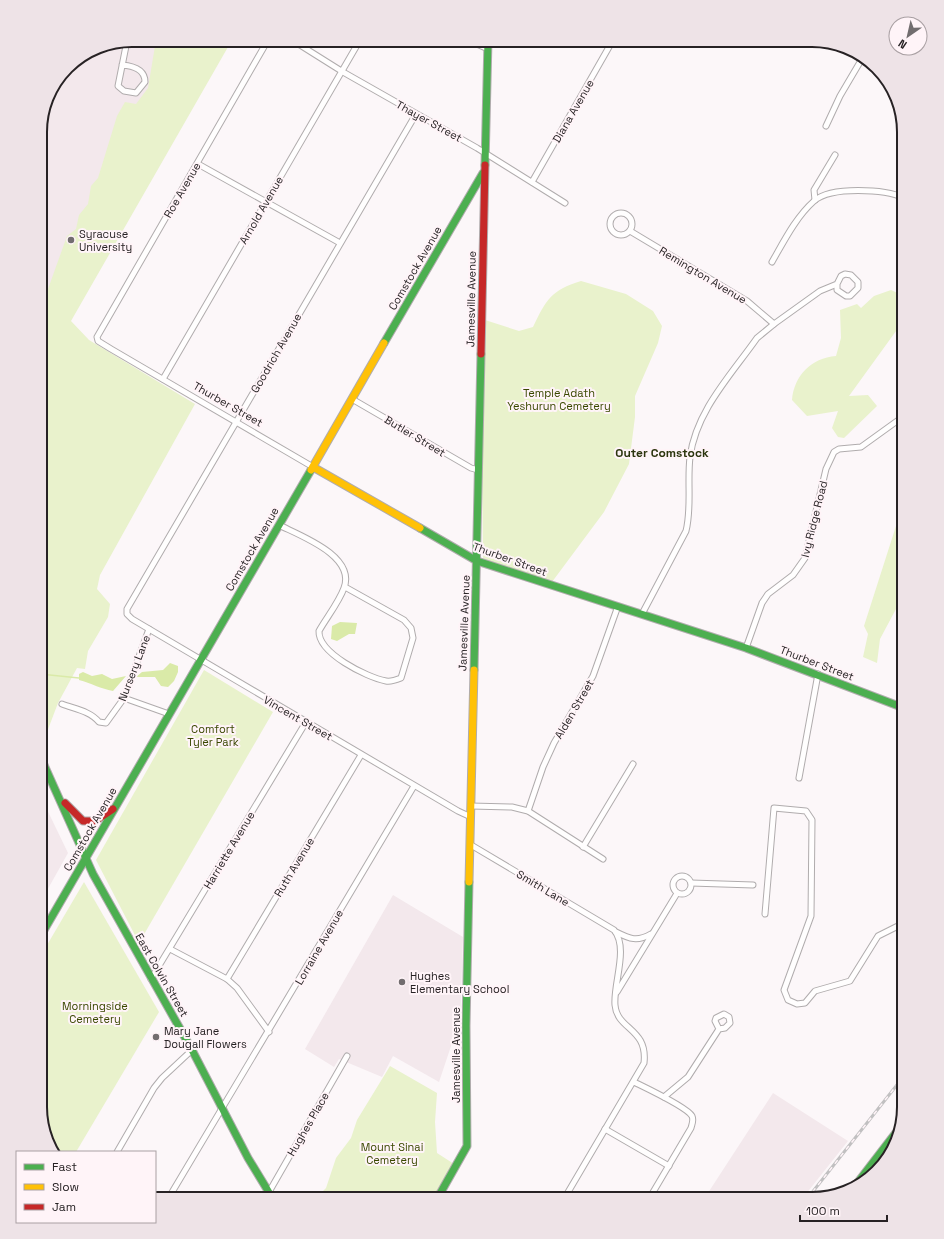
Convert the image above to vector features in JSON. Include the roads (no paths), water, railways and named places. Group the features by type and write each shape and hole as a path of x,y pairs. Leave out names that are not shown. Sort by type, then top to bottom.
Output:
{"main road":[{"name":"Jamesville Avenue","path":"441,1192 464,1154 467,1146 466,1026 477,561 484,171 488,49"},
{"name":"Comstock Avenue","path":"47,925 484,171"},
{"name":"Thurber Street","path":"313,467 477,561 746,648 818,674 897,705"},
{"name":"East Colvin Street","path":"47,771 86,858 120,925 192,1050 248,1158 269,1192"},
{"path":"59,796 83,821 92,822 115,808"},
{"path":"864,1174 891,1139"}],"street":[{"name":"Roe Avenue","path":"98,340 101,328 198,164 264,47"},
{"name":"Thayer Street","path":"303,47 565,203"},
{"name":"Arnold Avenue","path":"163,379 356,47"},
{"path":"484,47 488,49"},
{"name":"Diana Avenue","path":"532,182 609,47"},
{"path":"122,66 130,66 139,69 144,75 145,82 136,93 124,91 118,86 122,66 126,48"},
{"path":"826,126 840,96 860,62"},
{"name":"Goodrich Avenue","path":"127,614 127,609 416,114"},
{"path":"815,200 814,190 835,154"},
{"path":"198,164 340,243"},
{"path":"772,262 799,218 815,200 834,194 860,190 887,192 897,196"},
{"path":"619,213 626,214 631,220 630,231 624,235 614,234 609,227 612,216 619,213"},
{"name":"Remington Avenue","path":"630,231 747,301 774,324"},
{"path":"642,614 686,531 689,520 690,459 697,428 711,401 757,338 774,324 820,291 837,284 841,276 845,274 856,278 858,288 853,294 846,296 837,290 837,284"},
{"name":"Thurber Street","path":"98,340 313,467"},
{"name":"Butler Street","path":"352,399 425,443 470,468 478,470"},
{"name":"Ivy Ridge Road","path":"746,648 762,603 768,594 792,575 805,558 826,469 834,452 839,449 861,447 897,421"},
{"path":"279,525 330,553 346,570 344,587 320,631 322,643 340,659 369,675 386,682 396,681 401,678 413,638 412,628 404,620 344,587"},
{"name":"Alden Street","path":"528,811 554,743 593,676 618,606"},
{"name":"Vincent Street","path":"127,614 149,629 361,755 471,817"},
{"name":"Nursery Lane","path":"62,704 87,712 103,724 106,723 124,698 149,629"},
{"path":"799,778 818,674"},
{"path":"124,698 169,714"},
{"name":"Harriette Avenue","path":"152,979 306,722"},
{"name":"Ruth Avenue","path":"227,979 361,755"},
{"path":"583,847 633,764"},
{"name":"Lorraine Avenue","path":"172,1192 269,1032 414,786"},
{"path":"471,806 512,807 528,811 603,859"},
{"path":"765,914 774,808 806,811 812,820 811,916 784,990 788,1000 797,1004 805,1003 815,991 850,981 878,936 897,926"},
{"name":"Smith Lane","path":"471,845 615,932 634,939 642,939 652,934"},
{"path":"680,875 686,876 691,883 688,892 682,895 676,894 673,890 673,883 680,875"},
{"path":"691,883 753,885"},
{"path":"616,994 676,894"},
{"path":"568,1192 644,1063 644,1046 635,1032 618,1016 615,1006 620,941 615,932"},
{"path":"170,949 227,979 237,988 269,1032"},
{"path":"664,1097 688,1077 719,1029"},
{"path":"118,1151 154,1088 162,1078 192,1050"},
{"name":"Hughes Place","path":"269,1192 347,1056"},
{"path":"634,1082 664,1097 689,1113 693,1120 691,1128 653,1192"},
{"path":"605,1129 668,1166"}],"waterway":[{"path":"47,675 79,678"}],"railway":[{"path":"813,1192 897,1085"}],"place":[{"name":"Syracuse University","path":"71,240"},
{"name":"Hughes Elementary School","path":"402,982"},
{"name":"Mary Jane Dougall Flowers","path":"156,1037"}],"district":[{"name":"Outer Comstock","path":"662,453"}],"park label":[{"name":"Temple Adath Yeshurun Cemetery","path":"559,399"},
{"name":"Comfort Tyler Park","path":"213,735"},
{"name":"Morningside Cemetery","path":"95,1012"},
{"name":"Mount Sinai Cemetery","path":"392,1153"}]}
